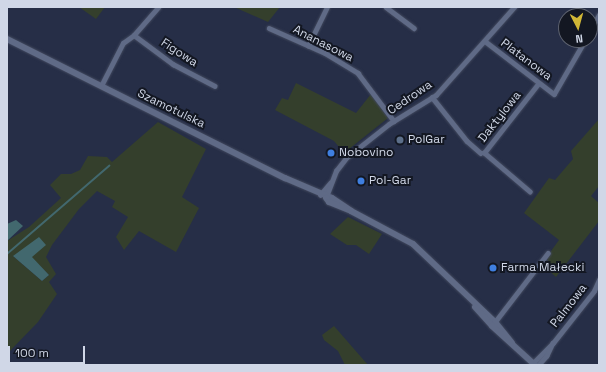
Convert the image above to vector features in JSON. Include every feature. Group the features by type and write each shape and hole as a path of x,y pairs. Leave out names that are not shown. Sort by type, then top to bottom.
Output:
{"street":[{"path":"101,86 118,49 134,35 158,7"},
{"path":"308,46 327,7"},
{"path":"386,7 414,28"},
{"name":"Cedrowa","path":"323,196 347,157 394,121 432,97 485,42 514,7"},
{"name":"Ananasowa","path":"269,28 308,46 361,76 394,121"},
{"name":"Figowa","path":"134,35 173,64 215,86"},
{"name":"Szamotulska","path":"7,39 323,196 341,203 351,211 412,244 471,300 512,343 536,364"},
{"name":"Platanowa","path":"485,42 538,84 554,94 580,48"},
{"name":"Daktylowa","path":"530,192 484,153 538,84"},
{"path":"432,97 467,141 481,153 484,153"},
{"path":"493,324 548,253"},
{"name":"Palmowa","path":"536,364 594,291 599,280"}],"shaded area":[{"path":"79,7 105,7 96,19"},
{"path":"234,7 280,7 268,22"},
{"path":"296,83 356,113 371,94 388,118 344,153 334,141 275,110 282,98 288,100"},
{"path":"599,119 599,186 591,196 599,203 599,221 556,277 548,270 549,262 546,258 559,240 524,213 549,178 555,180 573,159 571,151"},
{"path":"158,122 206,149 182,197 199,208 176,252 139,231 124,250 116,237 128,217 112,207 115,201 97,191 79,209 52,245 46,257 56,274 49,282 57,294 38,322 7,354 7,241 29,227 61,198 50,185 61,174 71,174 80,170 88,156 107,157 112,162","holes":["13,256 31,257 49,275 42,281"]},
{"path":"348,217 382,234 369,254 356,245 347,245 330,234"},
{"path":"16,220 23,226 7,241 7,224"},
{"path":"39,237 46,245 32,257 49,275 42,281 13,256"},
{"path":"334,326 368,365 345,365 338,351 324,340 322,335"}],"waterway":[{"path":"7,254 109,166"}],"place":[{"name":"PolGar","path":"400,140"},
{"name":"Nobovino","path":"331,153"},
{"name":"Pol-Gar","path":"361,181"},
{"name":"Farma Małecki","path":"493,268"}]}
